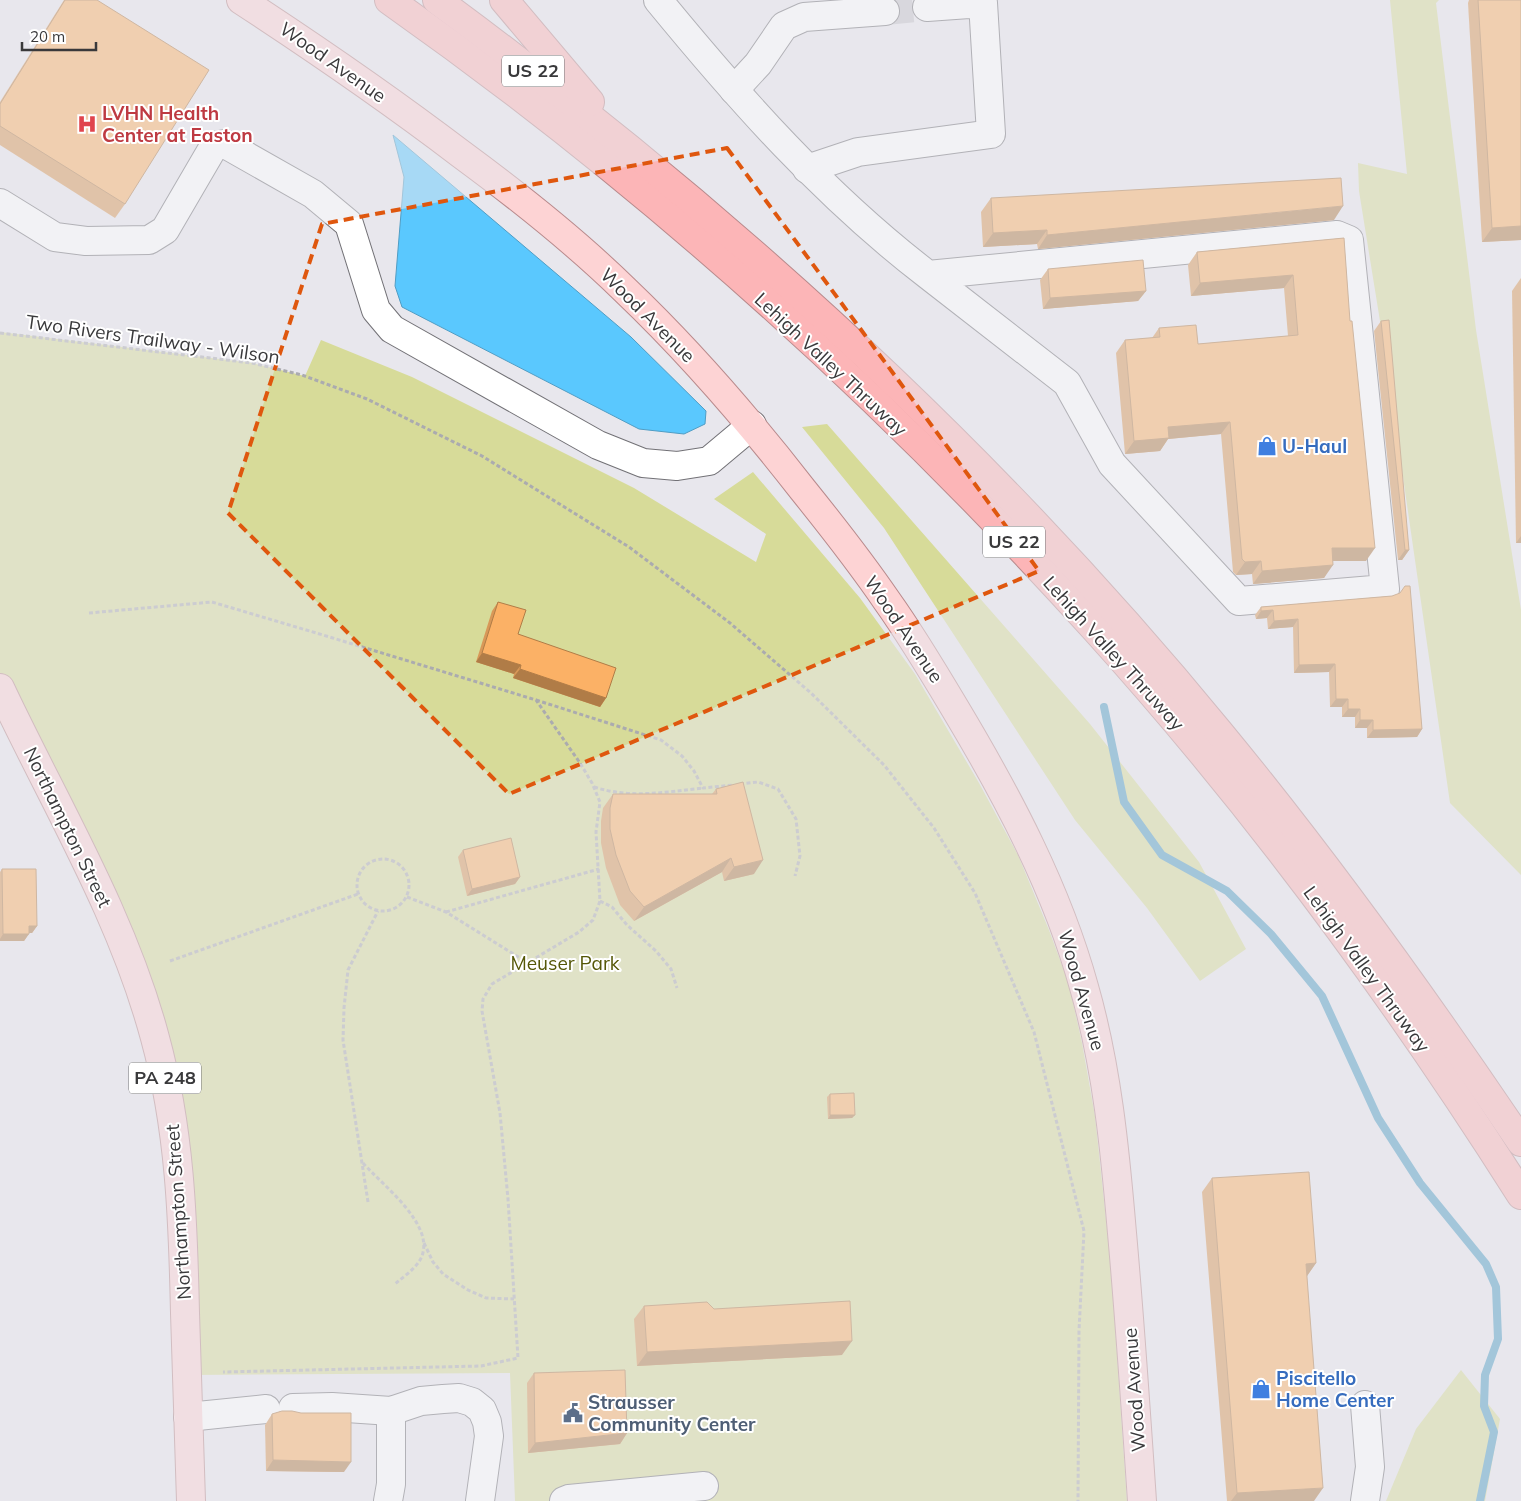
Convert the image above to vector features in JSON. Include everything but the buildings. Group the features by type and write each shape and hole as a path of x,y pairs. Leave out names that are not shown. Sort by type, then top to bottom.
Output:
{"highway":[{"name":"Lehigh Valley Thruway","path":"389,0 503,84 609,167 712,254 819,350 1005,532 1097,631 1185,733 1270,837 1350,944 1428,1054 1521,1195"},
{"name":"Lehigh Valley Thruway","path":"437,0 627,145 730,232 921,408 1023,511 1118,614 1218,729 1306,840 1452,1039 1521,1142"},
{"path":"504,0 627,145"}],"main road":[{"name":"Wood Avenue","path":"242,0 422,124 544,217 623,288 685,350 752,426 886,598 980,750 1047,882 1084,983 1096,1031 1105,1077 1116,1161 1142,1501"},
{"name":"Northampton Street","path":"0,688 120,935 135,972 155,1037 168,1092 179,1169 182,1213 191,1501"}],"lane":[{"path":"658,0 734,90 807,169 906,258 1067,383 1112,464 1239,602 1385,590 1349,240 1338,235 928,275"},
{"path":"807,169 858,152 991,134 983,3 927,7"},
{"path":"734,90 758,64 784,26 793,21 804,17 885,11"},
{"path":"0,203 55,237 86,241 148,240 165,230 214,146 226,144 313,194 349,224 376,310 392,329 598,445 643,464 677,466 708,460 752,426"},
{"path":"293,1408 332,1407 391,1411 421,1401 458,1398 472,1402 482,1410 487,1422 489,1436 480,1501"},
{"path":"1364,1405 1370,1467 1365,1501"},
{"path":"188,1417 266,1409"},
{"path":"388,1501 391,1484 391,1411"},
{"path":"564,1501 704,1486"}],"path":[{"name":"Two Rivers Trailway - Wilson","path":"0,333 252,363 302,375 367,399 482,456 628,548 730,623 811,693 884,765 934,828 975,893 1034,1032 1084,1230 1079,1331 1078,1501"},
{"path":"89,613 212,602 306,629 661,740 682,756 694,771 703,788"},
{"path":"223,1372 481,1366 518,1358 508,1199 500,1114 482,1011 483,999 492,984 580,932 593,920 600,901 596,832 600,802 594,787 580,763 536,700"},
{"path":"594,787 609,792 636,795 758,782 778,789 796,819 800,856 795,876"},
{"path":"385,858 393,860 406,872 409,880 406,897 396,908 389,911 378,911 367,906 358,894 356,885 358,876 368,862 385,858"},
{"path":"446,912 599,869"},
{"path":"170,961 358,894"},
{"path":"406,897 446,912 528,962"},
{"path":"600,901 612,907 627,925 656,950 671,969 677,988"},
{"path":"368,1202 343,1040 344,1008 348,970 378,911"},
{"path":"362,1162 404,1204 416,1220 422,1240 433,1262 443,1274 468,1290 486,1298 514,1299"},
{"path":"395,1284 413,1269 420,1260 423,1249 422,1240"}],"highlighted area":[{"path":"727,148 1039,571 509,794 228,513 322,224"}],"green space":[{"path":"1390,0 1439,0 1436,3 1476,330 1521,610 1521,875 1450,803 1385,352 1359,191 1358,163 1407,174"},
{"name":"Meuser Park","path":"0,332 252,363 305,376 321,340 412,377 634,488 756,562 766,534 714,499 753,472 860,598 915,674 979,783 1018,855 1069,984 1095,1116 1111,1266 1127,1501 515,1501 510,1373 187,1375 162,1063 0,688"},
{"path":"827,424 1090,724 1199,862 1246,949 1200,981 1147,908 1075,820 884,528 802,427"},
{"path":"1461,1370 1500,1419 1485,1501 1386,1501 1416,1429"}],"water":[{"path":"393,135 631,337 706,411 705,424 684,434 639,429 402,307 395,286 404,177"}],"waterway":[{"path":"1104,707 1124,802 1162,855 1227,891 1271,934 1322,996 1378,1118 1420,1183 1486,1264 1496,1287 1498,1339 1485,1375 1484,1406 1494,1432 1480,1501"}],"tunnel":[{"path":"885,11 927,7"}],"place":[{"name":"LVHN Health Center at Easton","path":"87,124"},
{"name":"U-Haul","path":"1267,446"},
{"name":"Piscitello Home Center","path":"1261,1389"},
{"name":"Strausser Community Center","path":"573,1413"}]}
